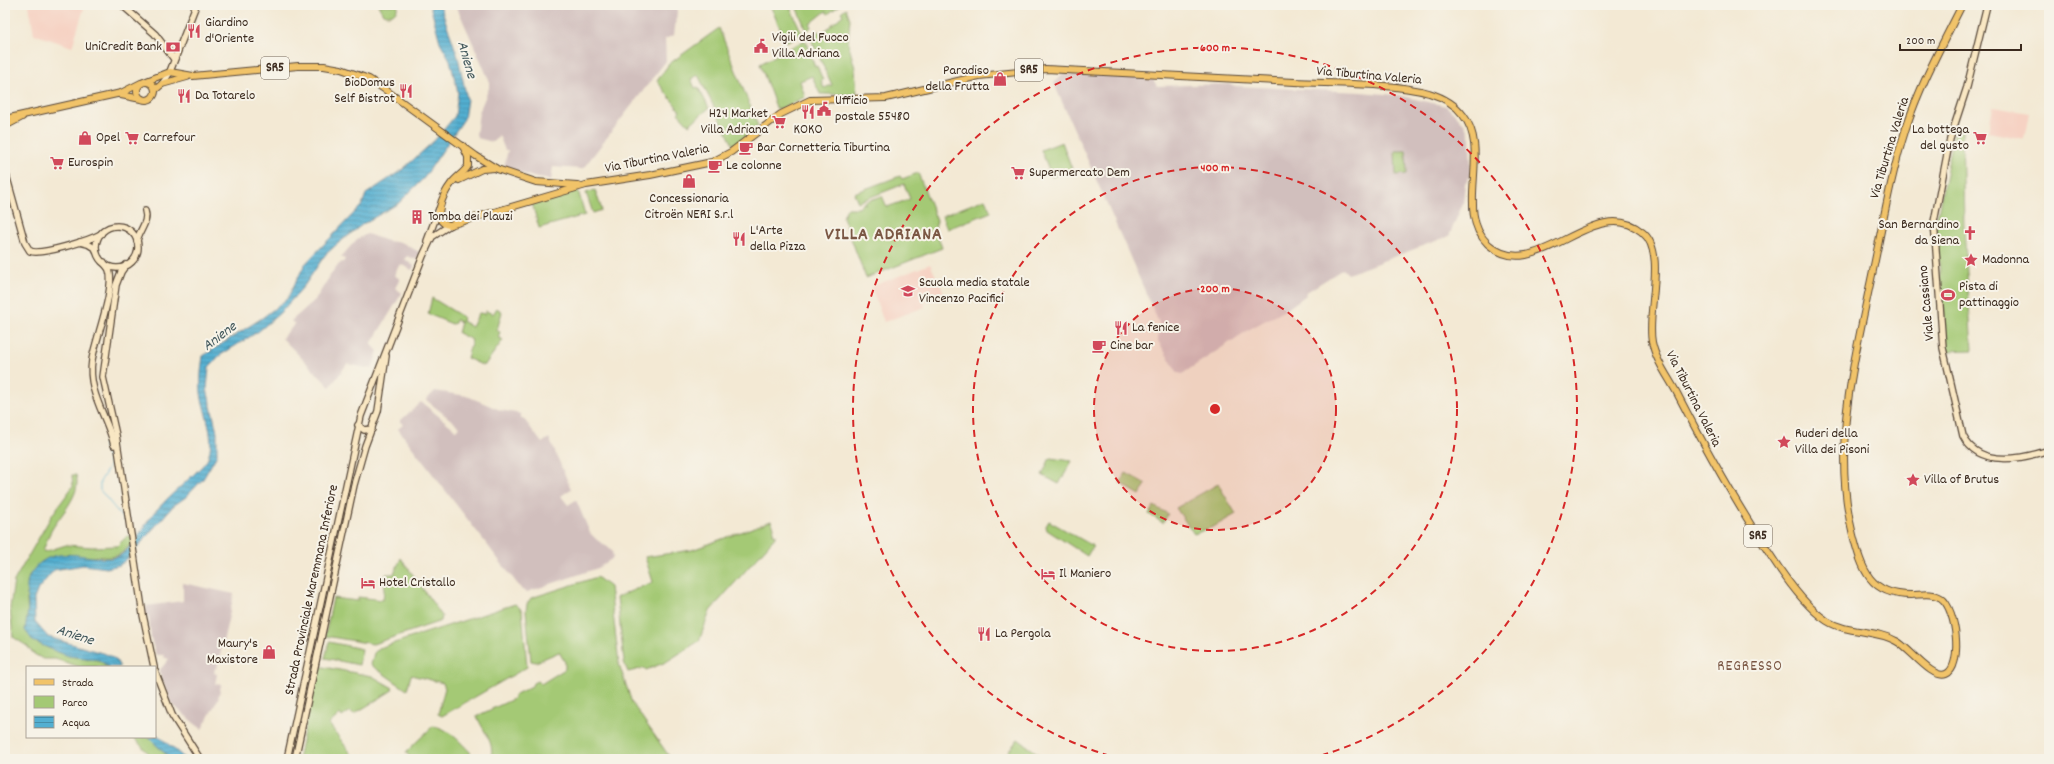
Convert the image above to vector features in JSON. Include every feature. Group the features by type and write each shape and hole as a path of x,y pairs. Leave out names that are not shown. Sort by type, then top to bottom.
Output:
{"main road":[{"path":"122,5 155,34 174,59"},
{"path":"162,84 170,72 196,5"},
{"name":"Via Tiburtina Valeria","path":"450,225 586,185 650,175 712,162 732,152 780,114 810,100 883,98 950,82 1008,72 1044,68 1340,84 1412,90 1438,96 1447,101 1460,112 1473,132 1475,146 1474,212 1481,235 1494,249 1510,256 1530,255 1587,229 1612,223 1628,225 1639,229 1646,235 1652,245 1654,259 1651,335 1658,359 1718,472 1775,563 1805,600 1827,620 1845,628 1891,638 1906,647 1930,670 1939,674 1945,674 1950,672 1953,665 1956,636 1953,615 1946,602 1932,594 1899,594 1886,592 1875,585 1863,567 1847,506 1845,438 1846,406 1855,354 1896,160 1915,102 1962,5"},
{"name":"Viale Cassiano","path":"1987,5 1967,87 1950,139 1935,215 1937,274 1943,348 1963,436 1970,447 1987,456 2012,459 2025,458 2049,450"},
{"name":"Via Tiburtina Valeria","path":"141,99 150,99 154,96 155,90 162,84 193,76 294,67 338,68 352,72 373,82 497,169 526,180 557,185 586,185"},
{"path":"5,119 111,96 129,90 170,72"},
{"name":"Via Tiburtina Valeria","path":"170,72 193,76"},
{"path":"141,99 136,91 143,83 150,83 155,90"},
{"path":"111,96 125,95 141,99"},
{"path":"5,126 31,113"},
{"path":"450,225 441,222 439,215 440,205 450,184 468,166 468,158 463,146"},
{"path":"450,184 482,169 497,169"},
{"path":"5,171 28,250 34,253 90,239 110,227 135,228 144,226"},
{"path":"556,193 557,185"},
{"name":"Strada Provinciale Maremmana Inferiore","path":"287,759 358,425 440,205"},
{"path":"145,211 144,226 137,241 136,254 121,272 116,285 103,377 114,422 143,615 154,666"},
{"name":"Strada Provinciale Maremmana Inferiore","path":"422,256 432,237 450,225"},
{"path":"122,227 132,233 137,241"},
{"path":"100,234 97,240 96,249 99,256 110,271 106,307 92,361 92,383 94,394 112,436 120,467"},
{"path":"76,242 88,244 96,249"},
{"path":"104,262 114,267 126,265"},
{"name":"Strada Provinciale Maremmana Inferiore","path":"295,759 354,485 378,411 386,350"},
{"path":"370,392 376,390 381,395"},
{"path":"358,425 363,430 372,429"},
{"path":"156,674 172,715 200,759"}],"shaded area":[{"path":"29,5 85,5 72,47 34,34"},
{"path":"456,5 678,5 674,35 665,39 666,61 585,166 582,169 553,167 551,180 533,177 504,167 508,150 505,150 499,135 493,142 477,138 476,135 479,112 489,88 489,80"},
{"path":"1063,73 1152,78 1157,86 1230,84 1235,86 1397,95 1446,106 1464,123 1470,138 1471,175 1465,183 1463,203 1449,236 1348,274 1343,269 1305,293 1306,295 1287,309 1253,327 1182,374 1178,373 1158,341 1159,323 1054,83"},
{"path":"1993,107 2029,113 2024,139 1988,132"},
{"path":"367,234 387,241 403,243 419,252 417,260 407,256 405,259 414,266 412,270 400,264 394,275 400,279 395,288 402,293 371,344 378,351 372,369 347,364 330,387 282,338 295,324 291,321 315,300 335,268 342,262 343,263 345,259 341,257 357,239"},
{"name":"Scuola media statale Vincenzo Pacifici","path":"930,264 945,295 924,303 925,307 884,322 871,287"},
{"path":"435,391 467,396 500,410 521,414 521,418 523,418 542,443 549,438 571,489 561,496 568,505 576,500 590,533 597,540 612,550 613,558 598,568 527,592 522,590 398,429 403,425 400,421 421,402 456,430 460,427 426,400"},
{"path":"183,583 234,594 217,668 215,668 214,673 217,674 215,684 221,685 218,699 202,729 171,703 159,671 169,659 163,657 164,655 156,655 151,639 149,616 146,615 146,606 183,601"}],"green space":[{"path":"378,5 398,5 395,12 389,15 383,14"},
{"path":"770,5 789,5 802,33 786,42"},
{"path":"798,5 840,5 828,14 826,11 810,24 811,27 807,31 797,9 799,8"},
{"path":"846,8 850,19 848,43 855,68 857,95 820,94 812,76 800,81 805,97 777,110 760,64 805,40 815,67 817,66 823,80 821,81 824,88 832,85 810,37 818,31 821,34 843,15 841,12"},
{"path":"719,28 758,126 738,143 733,145 698,75 691,79 695,88 698,87 709,108 689,125 678,113 680,111 657,81 669,64"},
{"path":"1955,130 1962,131 1964,227 1972,350 1946,351 1936,222"},
{"path":"1062,142 1072,169 1052,177 1041,150"},
{"path":"1395,151 1406,151 1407,174 1396,175"},
{"path":"918,173 937,221 935,228 942,248 866,278 843,217 847,208 859,208 863,203 866,204 864,202 882,196 887,207 910,199 904,184 858,202 854,193 900,176 902,179"},
{"path":"578,190 585,215 539,228 532,203"},
{"path":"595,190 602,210 593,213 586,193"},
{"path":"985,199 991,212 947,229 942,216"},
{"path":"432,298 463,317 462,321 472,327 479,313 485,314 486,311 493,314 497,308 502,312 497,330 500,332 498,337 503,340 484,366 467,358 472,340 458,333 461,322 456,320 455,323 452,324 428,314"},
{"path":"1050,458 1072,461 1059,484 1042,475"},
{"path":"1126,473 1146,484 1140,495 1120,483"},
{"path":"72,475 76,475 77,483 73,498 49,535 43,550 44,552 66,545 92,547 117,546 128,535 135,540 119,555 110,557 97,556 30,574 27,599 31,633 33,641 69,656 99,660 108,666 77,666 55,659 43,659 34,654 27,646 13,637 10,608 14,581 52,515 73,486"},
{"path":"1218,484 1236,514 1215,526 1194,534 1176,508"},
{"path":"1154,506 1168,514 1163,523 1149,514"},
{"path":"771,521 774,527 773,534 777,535 710,611 699,641 666,662 646,670 644,668 628,672 624,662 617,597 653,582 645,557 692,550"},
{"path":"1049,521 1093,546 1087,556 1047,530 1046,526"},
{"path":"401,558 442,616 441,621 373,644 325,636 333,598 358,601 358,597 383,600 386,574 394,574"},
{"path":"597,577 610,587 619,664 632,703 671,759 487,759 485,757 491,757 492,752 490,741 477,716 513,699 516,694 532,686 533,683 537,681 541,684 565,669 565,662 559,652 536,662 531,661 526,611 527,604 531,598"},
{"path":"515,604 522,610 527,667 442,716 438,714 445,688 443,683 411,675 407,690 371,665 374,653 379,648"},
{"path":"329,642 362,649 359,665 325,658"},
{"path":"318,666 372,676 393,688 391,691 354,714 350,711 342,717 340,714 329,724 355,759 298,759"},
{"path":"433,726 439,727 454,736 471,753 469,755 471,759 411,759 406,752"},
{"path":"134,738 149,738 171,759 154,759"},
{"path":"1018,739 1045,759 1003,759"}],"water":[{"path":"430,5 440,5 458,57 467,99 464,119 424,178 399,203 363,224 336,245 325,255 304,286 281,312 259,331 219,356 209,367 207,389 217,432 217,455 203,479 186,497 173,506 128,558 120,565 107,568 83,565 54,570 38,589 34,599 35,622 48,637 109,655 116,660 119,666 108,666 99,660 69,656 33,641 25,630 28,609 27,585 31,573 41,562 52,556 65,554 102,558 112,558 121,555 135,541 155,512 196,472 208,458 211,443 202,399 201,373 203,356 262,318 287,299 305,264 362,205 366,194 402,170 435,140 455,116 458,93 450,60 440,42"},
{"path":"156,734 184,759 171,759 149,738 156,738"}],"waterway":[{"path":"106,438 104,445 110,465 100,482 100,490 126,522"},
{"path":"133,529 139,535"}],"place":[{"name":"Giardino d'Oriente","path":"194,31"},
{"name":"Vigili del Fuoco Villa Adriana","path":"761,46"},
{"name":"UniCredit Bank","path":"173,47"},
{"name":"Paradiso della Frutta","path":"1000,79"},
{"name":"BioDomus Self Bistrot","path":"406,91"},
{"name":"Da Totarelo","path":"184,96"},
{"name":"Ufficio postale 55480","path":"824,109"},
{"name":"KOKO","path":"808,112"},
{"name":"H24 Market Villa Adriana","path":"779,122"},
{"name":"Opel","path":"85,138"},
{"name":"Carrefour","path":"132,138"},
{"name":"La bottega del gusto","path":"1980,138"},
{"name":"Bar Cornetteria Tiburtina","path":"746,148"},
{"name":"Eurospin","path":"57,163"},
{"name":"Le colonne","path":"715,166"},
{"name":"Supermercato Dem","path":"1018,173"},
{"name":"Concessionaria Citroën NERI S.r.l","path":"689,181"},
{"name":"Tomba dei Plauzi","path":"417,217"},
{"name":"San Bernardino da Siena","path":"1970,233"},
{"name":"L'Arte della Pizza","path":"739,239"},
{"name":"Madonna","path":"1971,260"},
{"name":"Scuola media statale Vincenzo Pacifici","path":"908,291"},
{"name":"Pista di pattinaggio","path":"1948,295"},
{"name":"La fenice","path":"1121,328"},
{"name":"Cine bar","path":"1099,346"},
{"name":"Ruderi della Villa dei Pisoni","path":"1784,442"},
{"name":"Villa of Brutus","path":"1913,480"},
{"name":"Il Maniero","path":"1048,574"},
{"name":"Hotel Cristallo","path":"368,583"},
{"name":"La Pergola","path":"984,634"},
{"name":"Maury's Maxistore","path":"269,652"}],"district":[{"name":"VILLA ADRIANA","path":"884,235"},
{"name":"REGRESSO","path":"1750,667"}],"water label":[{"name":"Aniene","path":"466,60"},
{"name":"Aniene","path":"220,337"},
{"name":"Aniene","path":"75,636"}]}
